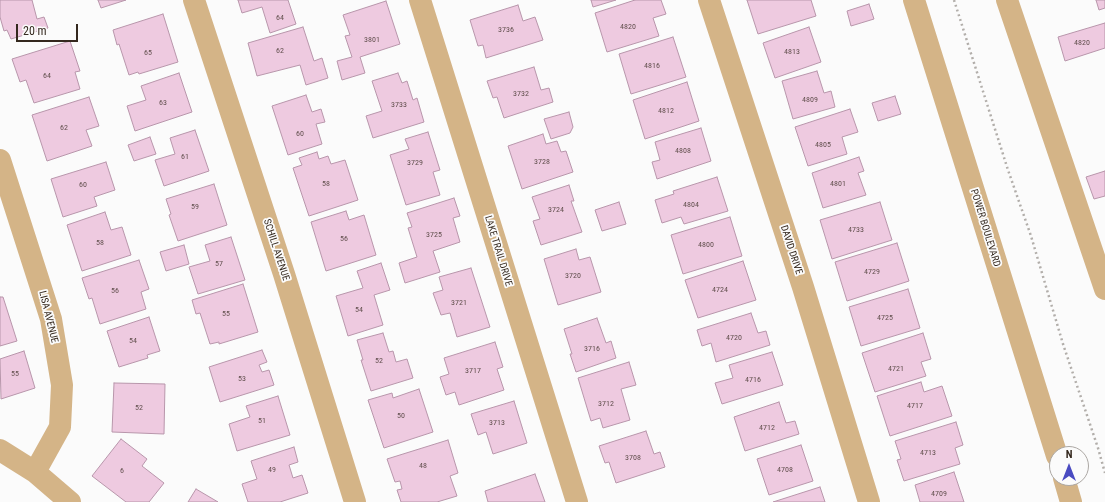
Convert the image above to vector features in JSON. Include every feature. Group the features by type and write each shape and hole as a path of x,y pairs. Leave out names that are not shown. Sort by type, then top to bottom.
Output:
{"street":[{"name":"SCHILL AVENUE","path":"194,0 284,274 355,502"},
{"name":"LAKE TRAIL DRIVE","path":"420,0 577,502"},
{"name":"DAVID DRIVE","path":"709,0 804,287 868,502"},
{"name":"POWER BOULEVARD","path":"914,0 1054,446"},
{"path":"1007,0 1105,288"},
{"name":"LISA AVENUE","path":"0,160 51,319 62,385 60,427 35,472"},
{"path":"0,450 35,472 70,502"},
{"path":"1066,486 1071,502"}],"path":[{"path":"954,0 1008,170 1031,236 1063,344 1105,473"}],"building":[{"path":"0,0 32,0 37,19 44,17 48,28 11,39 7,30 4,31 0,17"},
{"path":"98,0 126,0 101,8"},
{"path":"238,0 288,0 296,24 270,33 262,7 242,13"},
{"path":"591,0 616,0 593,7"},
{"path":"635,0 661,0 666,14 653,18 659,36 607,52 595,13"},
{"path":"747,0 811,0 816,16 758,34"},
{"path":"1096,0 1105,0 1105,8 1099,10"},
{"path":"386,1 400,44 360,57 365,73 342,80 337,61 352,57 345,36 350,35 343,15"},
{"path":"869,4 874,19 851,26 847,11"},
{"path":"518,5 523,21 535,17 543,40 486,58 483,45 478,46 470,20"},
{"path":"163,14 178,62 139,74 138,72 129,75 119,44 117,45 113,30"},
{"path":"1105,23 1105,48 1065,61 1058,37"},
{"path":"303,27 314,61 322,58 328,78 306,85 300,65 257,76 248,43"},
{"path":"809,27 821,62 775,78 763,43"},
{"path":"673,37 686,77 631,94 619,54"},
{"path":"70,41 80,71 75,72 80,89 34,103 26,80 20,82 12,59"},
{"path":"534,67 541,90 549,88 553,102 504,118 497,97 493,98 487,81"},
{"path":"817,71 824,93 831,91 835,107 793,119 782,81"},
{"path":"179,73 192,112 135,131 127,106 146,100 141,86"},
{"path":"398,73 402,83 407,81 413,100 417,98 424,122 373,138 366,116 382,111 372,81"},
{"path":"687,82 699,121 645,139 633,100"},
{"path":"306,95 312,112 321,109 325,122 316,124 322,144 288,155 272,106"},
{"path":"895,96 901,114 878,121 872,103"},
{"path":"89,97 99,126 86,130 92,146 47,161 32,115"},
{"path":"850,109 858,132 842,137 847,154 808,166 795,127"},
{"path":"569,112 573,127 570,133 551,139 544,119"},
{"path":"701,128 711,161 657,179 652,162 660,160 655,142"},
{"path":"195,130 209,171 164,186 155,160 175,154 170,138"},
{"path":"428,132 440,170 433,172 440,195 406,205 390,155 409,149 405,139"},
{"path":"543,134 546,144 557,141 561,152 566,151 573,172 522,189 508,146"},
{"path":"150,137 156,154 134,161 128,145"},
{"path":"317,152 319,159 328,156 331,164 345,160 358,200 309,216 293,168 302,165 299,158"},
{"path":"859,157 864,171 858,173 866,195 823,208 812,173"},
{"path":"106,162 115,190 94,197 97,206 63,217 51,179"},
{"path":"1105,171 1105,196 1094,199 1086,177"},
{"path":"717,177 728,211 684,224 681,217 662,223 655,200 674,194 673,191"},
{"path":"214,184 227,225 178,241 169,215 171,214 166,199"},
{"path":"569,185 574,201 571,201 582,232 541,245 533,221 540,219 532,197"},
{"path":"454,198 460,216 453,218 460,242 433,251 440,272 405,283 399,263 417,257 408,228 412,227 407,213"},
{"path":"619,202 626,224 602,231 595,210"},
{"path":"880,202 892,240 832,259 820,220"},
{"path":"346,211 349,220 364,215 376,255 326,271 311,222"},
{"path":"105,212 111,230 122,227 131,255 82,271 67,225"},
{"path":"730,217 742,256 683,274 671,235"},
{"path":"231,237 245,280 198,294 189,267 210,261 205,245"},
{"path":"897,243 909,281 847,301 835,262"},
{"path":"184,245 189,264 166,271 160,252"},
{"path":"576,249 579,260 590,257 601,292 558,305 544,259"},
{"path":"139,260 149,289 141,292 146,309 100,324 92,298 89,299 82,278"},
{"path":"743,261 756,300 698,318 685,280"},
{"path":"381,263 390,290 374,295 383,325 348,336 336,296 363,288 357,271"},
{"path":"471,268 490,327 457,337 450,313 441,315 433,293 443,290 439,277"},
{"path":"243,284 258,332 219,344 219,342 210,344 200,313 196,314 192,300"},
{"path":"908,289 920,328 861,346 849,307"},
{"path":"0,297 3,297 17,341 0,346"},
{"path":"751,313 758,333 766,331 770,345 716,362 711,343 702,346 697,330"},
{"path":"149,317 160,351 147,355 148,358 119,367 107,331"},
{"path":"597,318 606,343 611,341 616,358 576,372 564,329"},
{"path":"383,333 389,352 393,351 396,362 407,359 413,378 371,391 361,360 363,360 357,340"},
{"path":"923,333 931,359 921,362 926,376 875,392 862,353"},
{"path":"495,342 503,367 497,369 504,390 459,405 455,392 446,395 440,377 449,374 444,358"},
{"path":"262,350 267,362 259,365 262,372 269,370 274,385 220,402 209,367"},
{"path":"24,351 35,388 1,399 0,359"},
{"path":"772,352 783,385 722,404 715,383 733,378 729,365"},
{"path":"629,362 636,385 621,389 630,420 603,428 600,418 591,421 578,378"},
{"path":"921,382 924,392 942,386 952,416 890,436 877,396"},
{"path":"114,383 165,384 164,434 112,432"},
{"path":"419,389 433,432 384,448 368,400 392,393 393,398"},
{"path":"278,396 290,435 237,451 229,424 250,417 246,406"},
{"path":"514,401 527,443 493,454 486,432 478,435 471,414"},
{"path":"779,402 786,423 795,421 799,434 745,451 734,417"},
{"path":"956,422 963,445 955,448 960,464 904,481 897,460 901,459 895,441"},
{"path":"646,431 654,454 660,452 665,467 616,483 609,462 605,463 599,446"},
{"path":"121,439 147,459 142,466 164,483 149,502 126,502 92,476"},
{"path":"448,440 458,473 450,476 457,496 437,502 401,502 397,490 402,489 400,481 395,482 387,459"},
{"path":"801,445 813,481 769,495 757,459"},
{"path":"294,447 298,462 289,465 293,478 302,475 308,493 280,502 248,502 242,484 257,479 251,461"},
{"path":"954,472 964,502 920,502 915,485"},
{"path":"535,474 545,502 488,502 485,491"},
{"path":"820,487 825,502 773,502"},
{"path":"196,489 218,502 188,502"}]}
